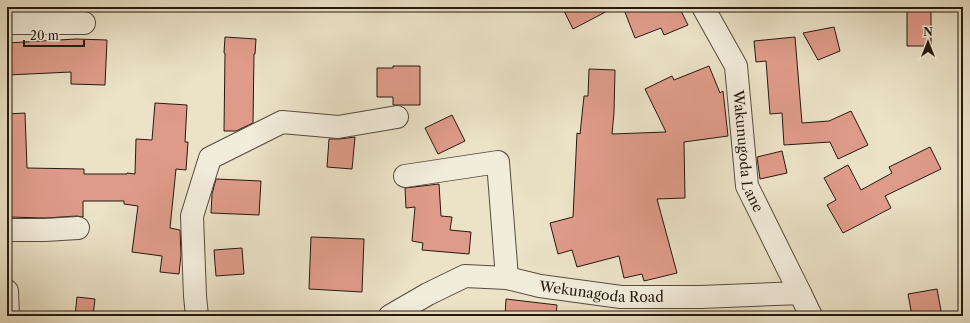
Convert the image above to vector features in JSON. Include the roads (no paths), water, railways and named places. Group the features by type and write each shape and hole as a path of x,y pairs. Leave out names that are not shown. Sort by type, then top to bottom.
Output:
{"street":[{"name":"Wakunugoda Lane","path":"703,7 736,66 747,186 800,293"},
{"path":"7,23 84,23"},
{"path":"197,316 192,216 210,158 282,122 338,127 397,117"},
{"path":"405,176 498,162 507,278"},
{"path":"7,230 78,228"},
{"name":"Wekunagoda Road","path":"390,316 428,294 465,276 507,278 540,286 621,297 701,297 800,293"},
{"path":"7,291 8,316"},
{"path":"800,293 812,316"}]}
